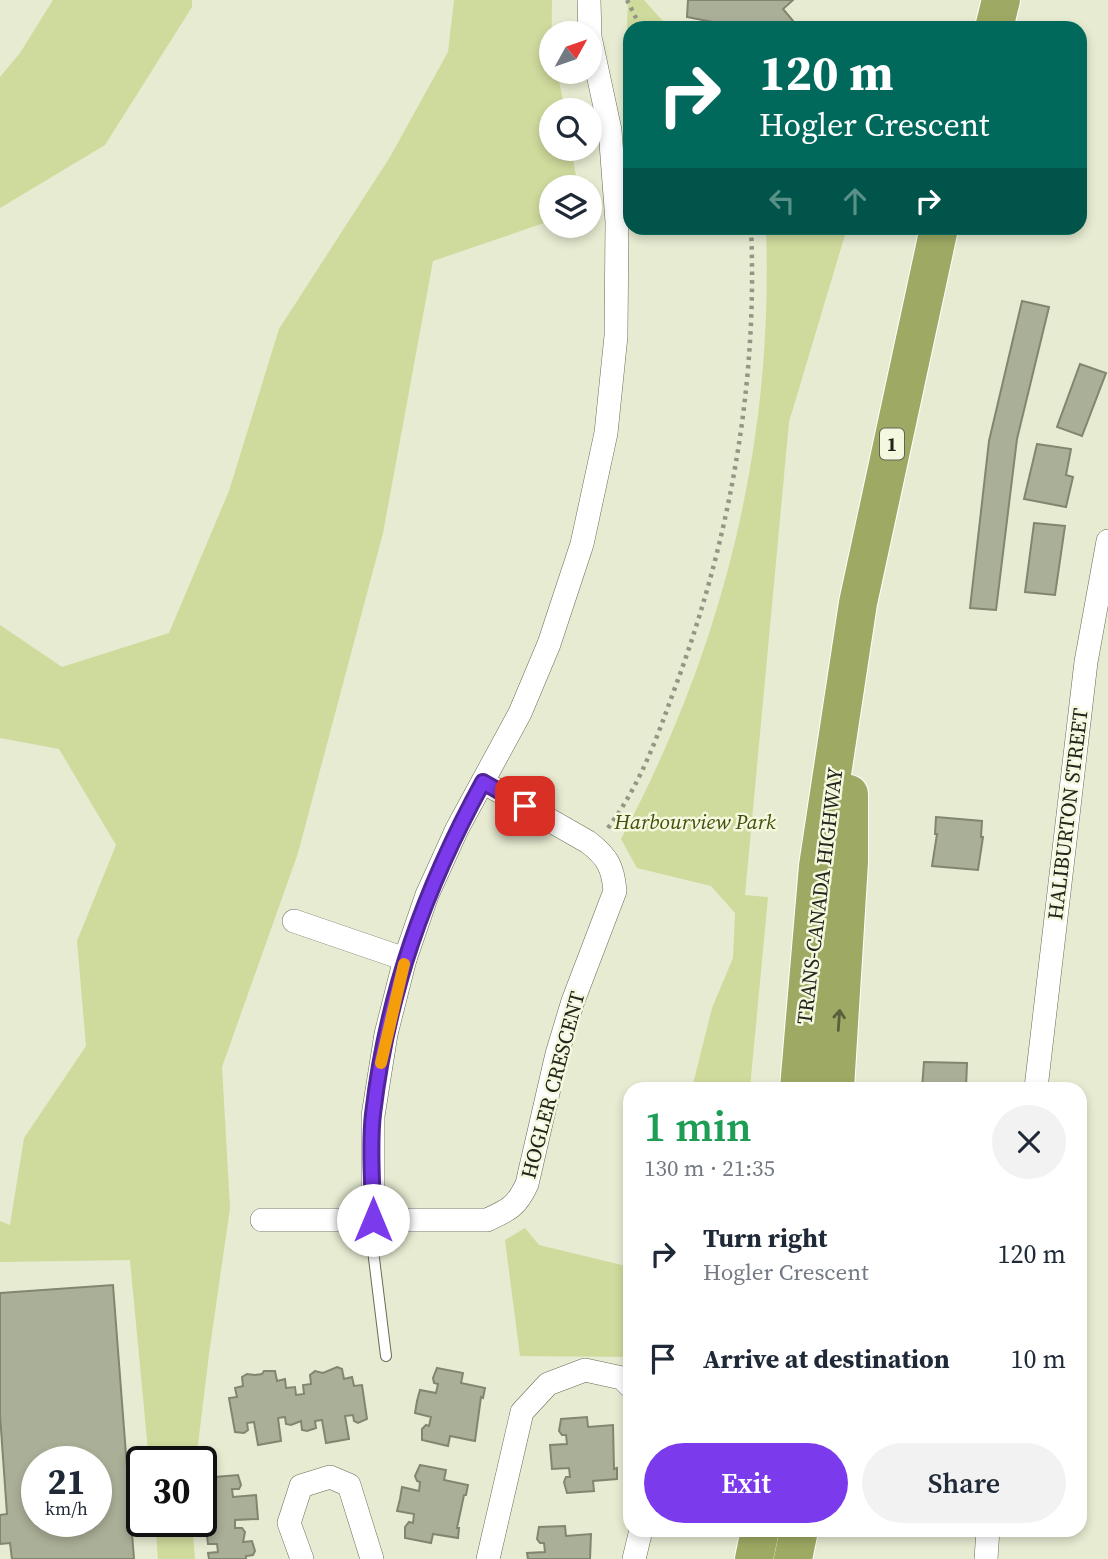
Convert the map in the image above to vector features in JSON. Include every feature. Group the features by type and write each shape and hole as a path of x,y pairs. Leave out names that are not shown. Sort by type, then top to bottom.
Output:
{"highway":[{"path":"996,21 1001,0"},
{"name":"TRANS-CANADA HIGHWAY","path":"800,1082 818,866 858,603 937,235"},
{"name":"TRANS-CANADA HIGHWAY","path":"835,1082 849,862 850,662"},
{"path":"754,1559 759,1537"},
{"path":"793,1559 798,1537"}],"street":[{"path":"373,1220 373,1116 386,1034 405,959 427,895 457,829 520,713 549,644 582,544 606,433 616,336 617,222 610,130 590,37 589,0"},
{"name":"HALIBURTON STREET","path":"1036,1082 1086,662 1108,541"},
{"name":"HOGLER CRESCENT","path":"262,1220 487,1220 508,1211 520,1200 527,1184 557,1054 573,1001 615,891 614,872 604,855 594,847 483,782"},
{"path":"294,921 405,959"},
{"path":"488,1559 522,1412 548,1384 585,1370 623,1379"},
{"path":"302,1559 289,1524 301,1486 330,1477 348,1485 372,1559"},
{"path":"634,1559 639,1537"},
{"path":"986,1559 988,1537"}],"lane":[{"path":"373,1220 372,1242 386,1356"}],"path":[{"path":"626,0 637,21"},
{"path":"594,847 630,795 649,760 707,594 734,480 742,424 751,309 751,235"}],"green space":[{"path":"53,0 192,0 192,7 105,145 0,208 0,77 20,53"},
{"path":"454,0 552,0 552,21 539,21 539,84 560,84 562,98 539,98 539,161 573,161 576,175 539,175 539,225 433,261 383,533 298,853 222,1067 230,1208 198,1446 148,1446 130,1260 0,1262 0,1221 10,1225 24,1138 86,1046 77,941 116,845 59,749 0,738 0,625 62,667 169,633 229,491 279,329 390,157 448,52"},
{"path":"628,0 644,0 663,21 627,21"},
{"name":"Harbourview Park","path":"766,235 845,235 789,422 745,895 768,897 751,1082 694,1082 712,1008 733,958 735,913 711,886 637,868 621,839 657,767 688,693 714,619 735,543 751,466 761,388 766,308"},
{"path":"525,1228 539,1245 623,1265 623,1357 520,1356 505,1240"},
{"path":"156,1537 193,1537 195,1559 158,1559"}],"building":[{"path":"688,0 793,0 783,9 793,21 707,21 687,17"},
{"path":"1022,301 1049,307 1017,439 996,610 970,608 989,441"},
{"path":"1080,364 1106,373 1082,436 1057,427"},
{"path":"1037,444 1071,449 1066,475 1073,477 1066,507 1024,499"},
{"path":"1034,523 1065,526 1055,595 1025,592"},
{"path":"936,817 982,821 983,837 978,870 932,866 937,834"},
{"path":"924,1062 967,1063 966,1082 922,1082"},
{"path":"113,1285 126,1455 126,1537 132,1537 134,1559 12,1559 10,1543 0,1544 0,1515 7,1514 0,1415 0,1293"},
{"path":"337,1367 342,1369 344,1379 352,1377 354,1386 362,1385 367,1419 358,1423 354,1421 353,1415 345,1416 349,1439 326,1443 322,1420 315,1421 316,1428 307,1431 302,1430 301,1421 286,1424 285,1417 278,1418 281,1441 258,1445 254,1422 247,1423 248,1430 244,1433 235,1432 229,1398 237,1397 235,1388 243,1386 242,1377 275,1371 277,1381 285,1379 286,1388 295,1387 296,1395 304,1394 303,1385 311,1384 310,1375 315,1371 323,1373"},
{"path":"437,1368 463,1373 461,1383 485,1388 483,1398 481,1397 475,1441 450,1436 448,1446 422,1440 422,1429 426,1425 429,1426 431,1417 415,1413 417,1401 420,1390 436,1393 438,1384 434,1383 433,1378"},
{"path":"587,1417 588,1427 613,1425 614,1469 617,1468 617,1479 593,1481 594,1491 567,1493 564,1482 566,1477 570,1477 569,1468 552,1469 550,1445 567,1444 566,1435 559,1431 561,1419"},
{"path":"420,1465 446,1470 444,1480 468,1485 457,1528 458,1538 433,1534 431,1543 405,1538 405,1527 409,1522 413,1523 414,1514 397,1511 402,1487 419,1491 420,1482 415,1476"},
{"path":"238,1475 241,1485 239,1489 232,1489 233,1497 256,1495 258,1519 235,1520 235,1528 242,1528 245,1532 243,1542 252,1541 255,1551 253,1555 246,1556 246,1559 209,1559 208,1553 218,1552 217,1544 208,1544 207,1537 217,1537 217,1477"},
{"path":"565,1526 566,1536 591,1534 590,1559 528,1559 527,1553 545,1552 544,1543 537,1539 539,1527"}],"slow traffic":[{"path":"381,1063 404,964"}],"route":[{"path":"373,1220 373,1116 386,1034 405,959 427,895 457,829 483,782 525,806"}]}
